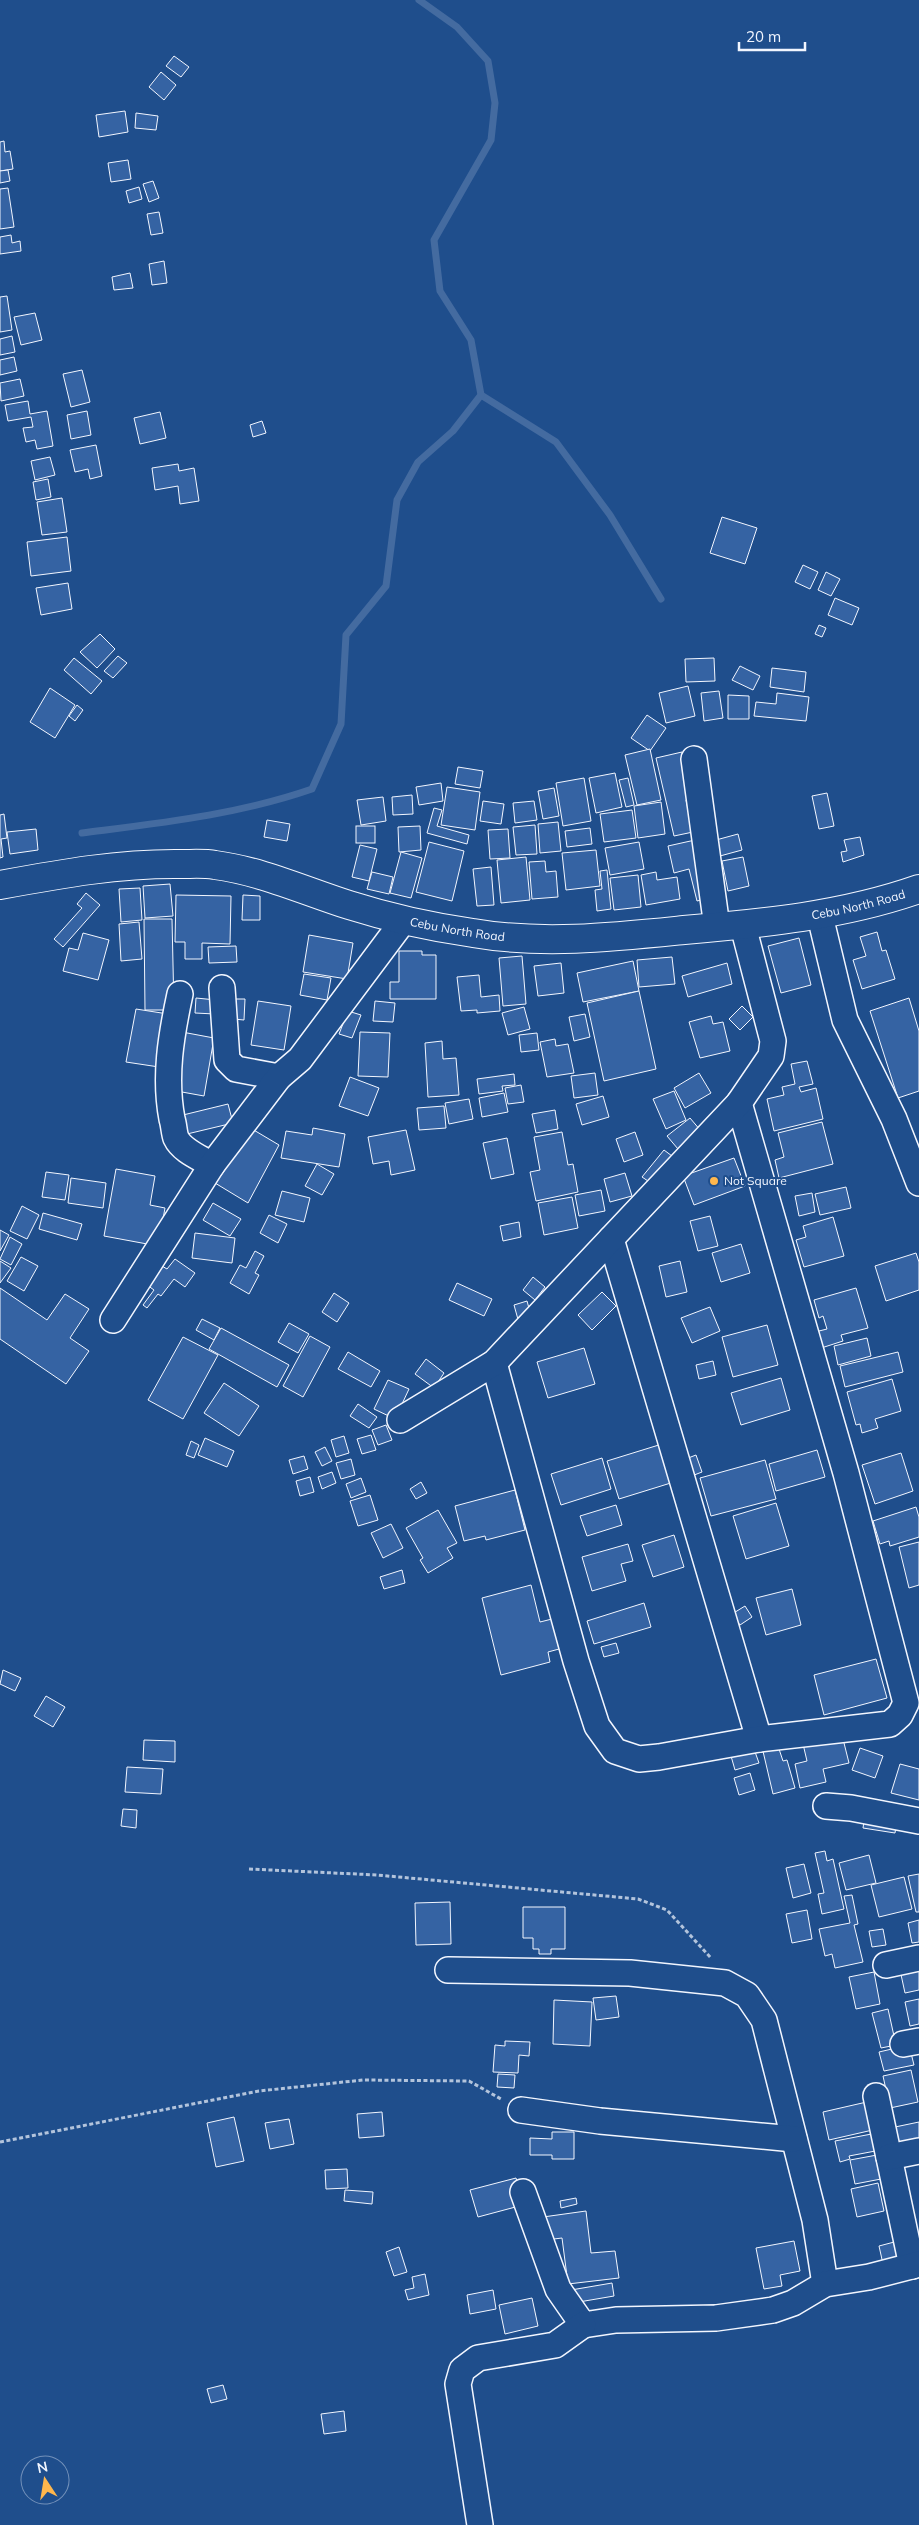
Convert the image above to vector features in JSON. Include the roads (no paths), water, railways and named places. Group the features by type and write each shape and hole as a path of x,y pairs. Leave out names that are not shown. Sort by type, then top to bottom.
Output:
{"highway":[{"name":"Cebu North Road","path":"0,885 90,869 167,864 214,864 273,878 350,905 404,920 476,934 541,938 602,938 820,916 919,889"}],"street":[{"path":"400,1420 494,1363 739,1103 771,1056 773,1041 730,926 694,759"},
{"path":"820,916 845,1020 894,1119 919,1184"},
{"path":"113,1320 212,1165 279,1077 300,1059 404,920"},
{"path":"222,988 227,1060 236,1069 279,1077"},
{"path":"180,994 172,1032 168,1068 176,1138 188,1150 212,1165"},
{"path":"494,1363 576,1661 597,1726 615,1750 639,1759 659,1757 758,1739 890,1724 900,1715 906,1702 846,1473 739,1103"},
{"path":"611,1238 758,1739"},
{"path":"826,1806 851,1808 919,1821"},
{"path":"886,1965 919,1958"},
{"path":"448,1970 630,1973 725,1983 747,1995 764,2020 815,2220 825,2284"},
{"path":"480,2525 458,2384 462,2370 478,2358 555,2345 583,2325 616,2320 716,2318 773,2310 794,2303 825,2284 915,2265 876,2096"},
{"path":"521,2110 600,2121 794,2139"},
{"path":"889,2157 919,2151"},
{"path":"522,2192 558,2289 583,2325"}],"waterway":[{"path":"82,833 169,822 227,812 312,789 341,724 346,635 386,586 397,500 418,462 453,431 481,395 471,340 440,291 434,240 491,140 495,103 488,61 457,27 419,0"},
{"path":"481,395 556,442 610,515 661,599"}],"place":[{"name":"Not Square","path":"714,1181"}]}
